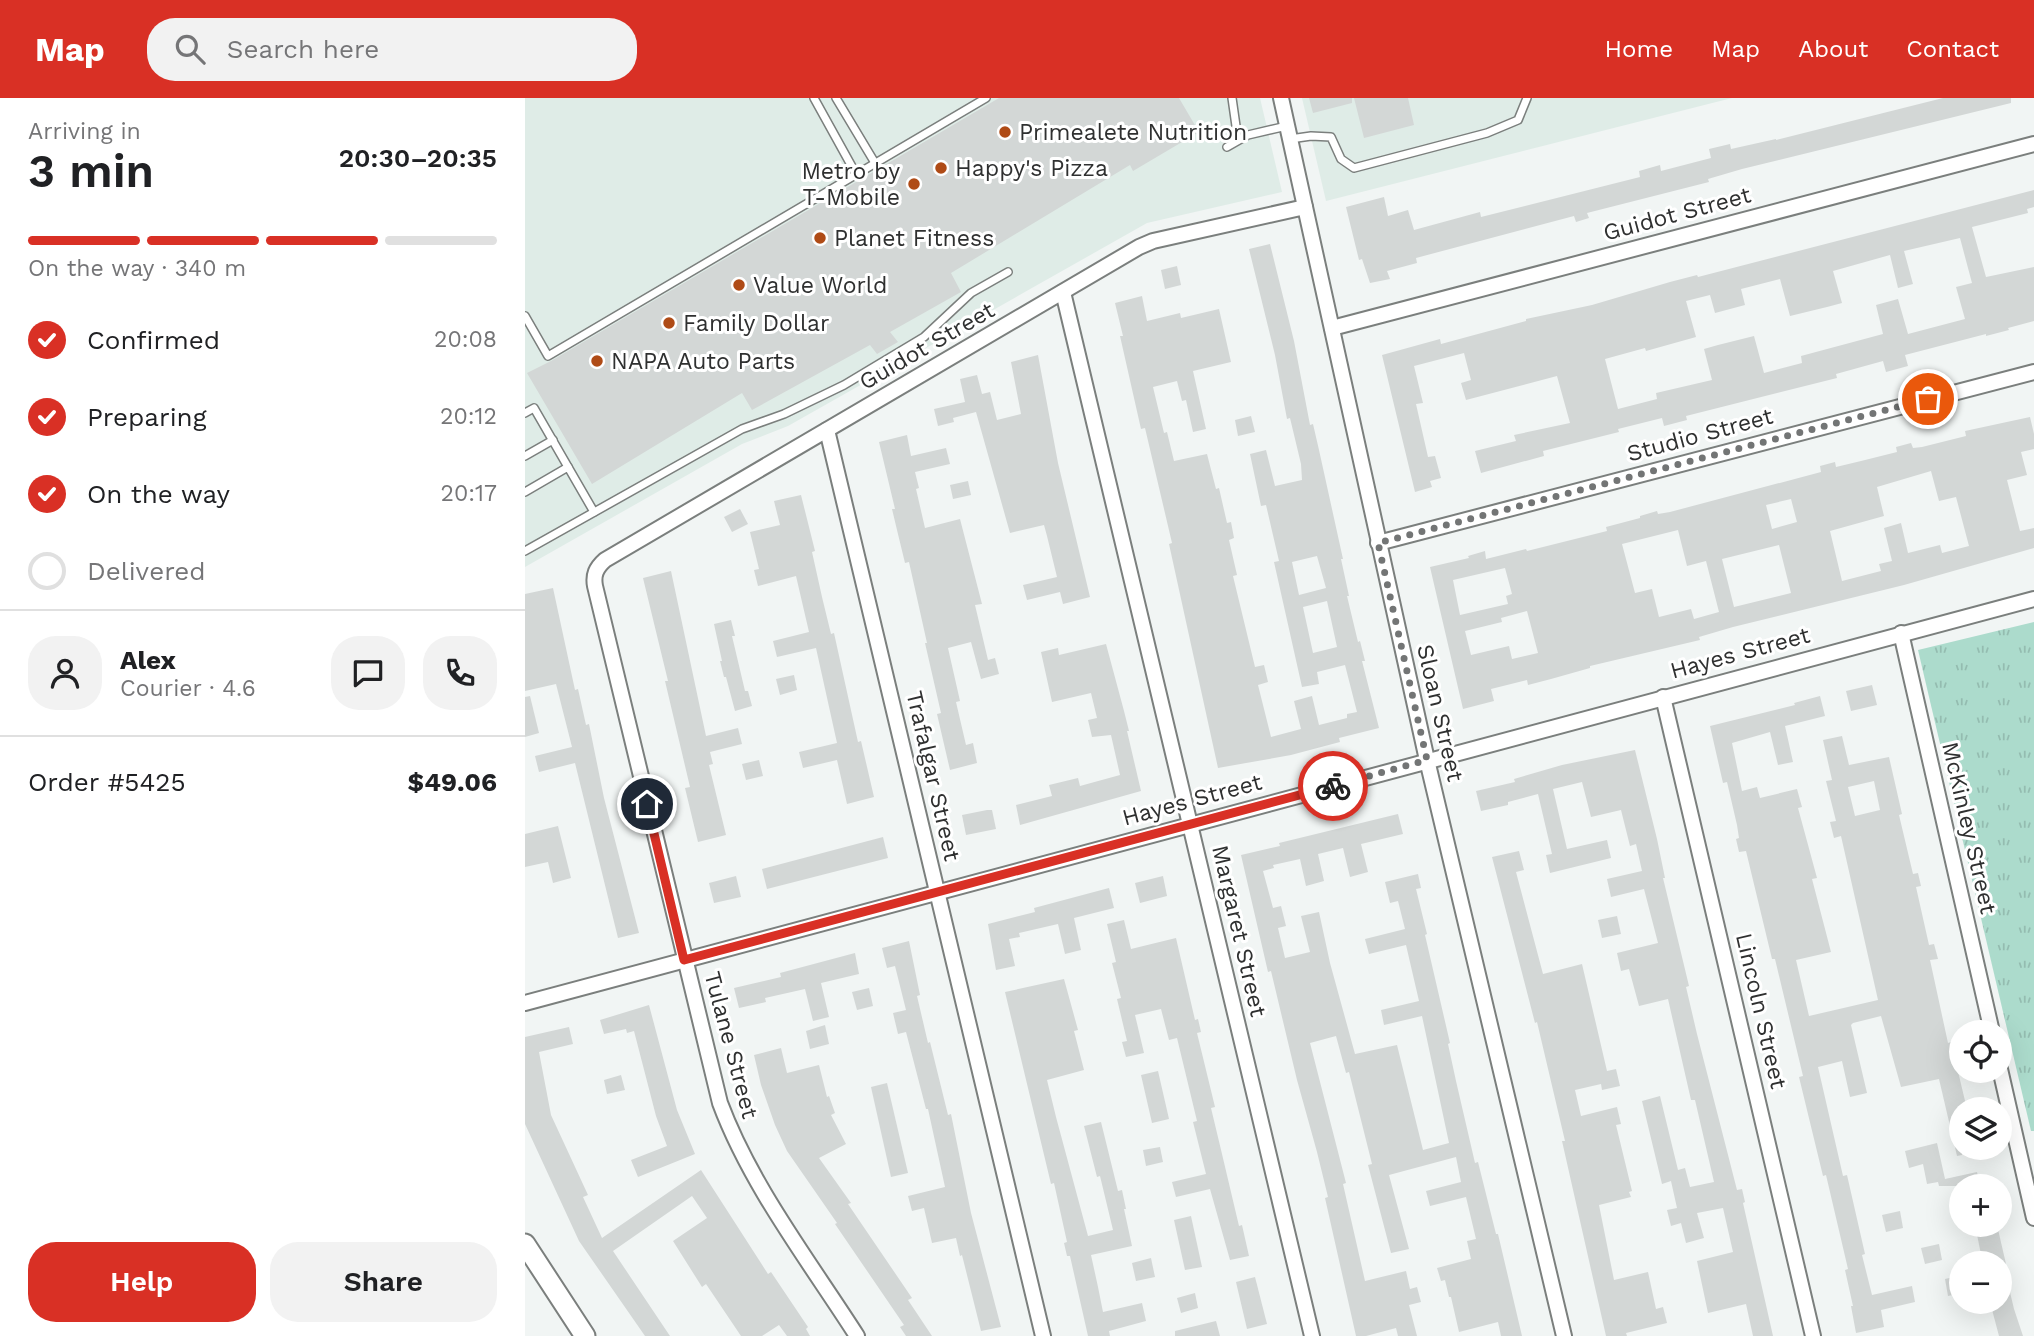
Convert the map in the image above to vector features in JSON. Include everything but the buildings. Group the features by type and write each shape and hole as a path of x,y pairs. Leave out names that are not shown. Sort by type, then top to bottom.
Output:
{"main road":[{"path":"525,1244 578,1334"}],"street":[{"name":"Sloan Street","path":"1281,98 1427,760 1564,1336"},
{"name":"Guidot Street","path":"1332,328 2034,144"},
{"name":"Guidot Street","path":"595,574 598,566 605,560 1153,241 1305,207"},
{"name":"Margaret Street","path":"1063,292 1312,1336"},
{"name":"Studio Street","path":"1378,543 2034,372"},
{"name":"Trafalgar Street","path":"828,430 1043,1336"},
{"name":"Tulane Street","path":"595,574 594,586 720,1103 748,1167 857,1336"},
{"name":"Hayes Street","path":"525,1003 2034,598"},
{"name":"McKinley Street","path":"1901,633 1989,1020"},
{"name":"Lincoln Street","path":"1663,697 1813,1336"},
{"path":"2003,1083 2034,1218"}],"lane":[{"path":"814,98 856,174"},
{"path":"836,98 874,163"},
{"path":"525,316 548,356 986,98"},
{"path":"1232,98 1238,141"},
{"path":"1227,147 1248,135 1289,133 1331,137 1341,159 1354,168 1487,133 1518,120 1527,98"},
{"path":"526,549 742,429 784,414 844,385 924,337 971,293 1008,272"},
{"path":"525,413 534,408 594,512"},
{"path":"525,456 552,440"},
{"path":"525,492 568,467"}],"shaded area":[{"path":"525,98 1260,98 1282,192 1147,223 788,426 742,444 525,567"},
{"path":"1302,98 1732,98 1326,201"}],"green space":[{"path":"2034,622 2034,1131 2031,1131 2012,1050 2012,1020 2005,1020 1918,650"}],"way so far":[{"path":"1333,786 1427,760 1378,543 1928,399"}],"place":[{"name":"Primealete Nutrition","path":"1005,132"},
{"name":"Happy's Pizza","path":"941,168"},
{"name":"Metro by T-Mobile","path":"914,184"},
{"name":"Planet Fitness","path":"820,238"},
{"name":"Value World","path":"739,285"},
{"name":"Family Dollar","path":"669,323"},
{"name":"NAPA Auto Parts","path":"597,361"}],"route":[{"path":"647,804 684,960 1333,786"}]}
